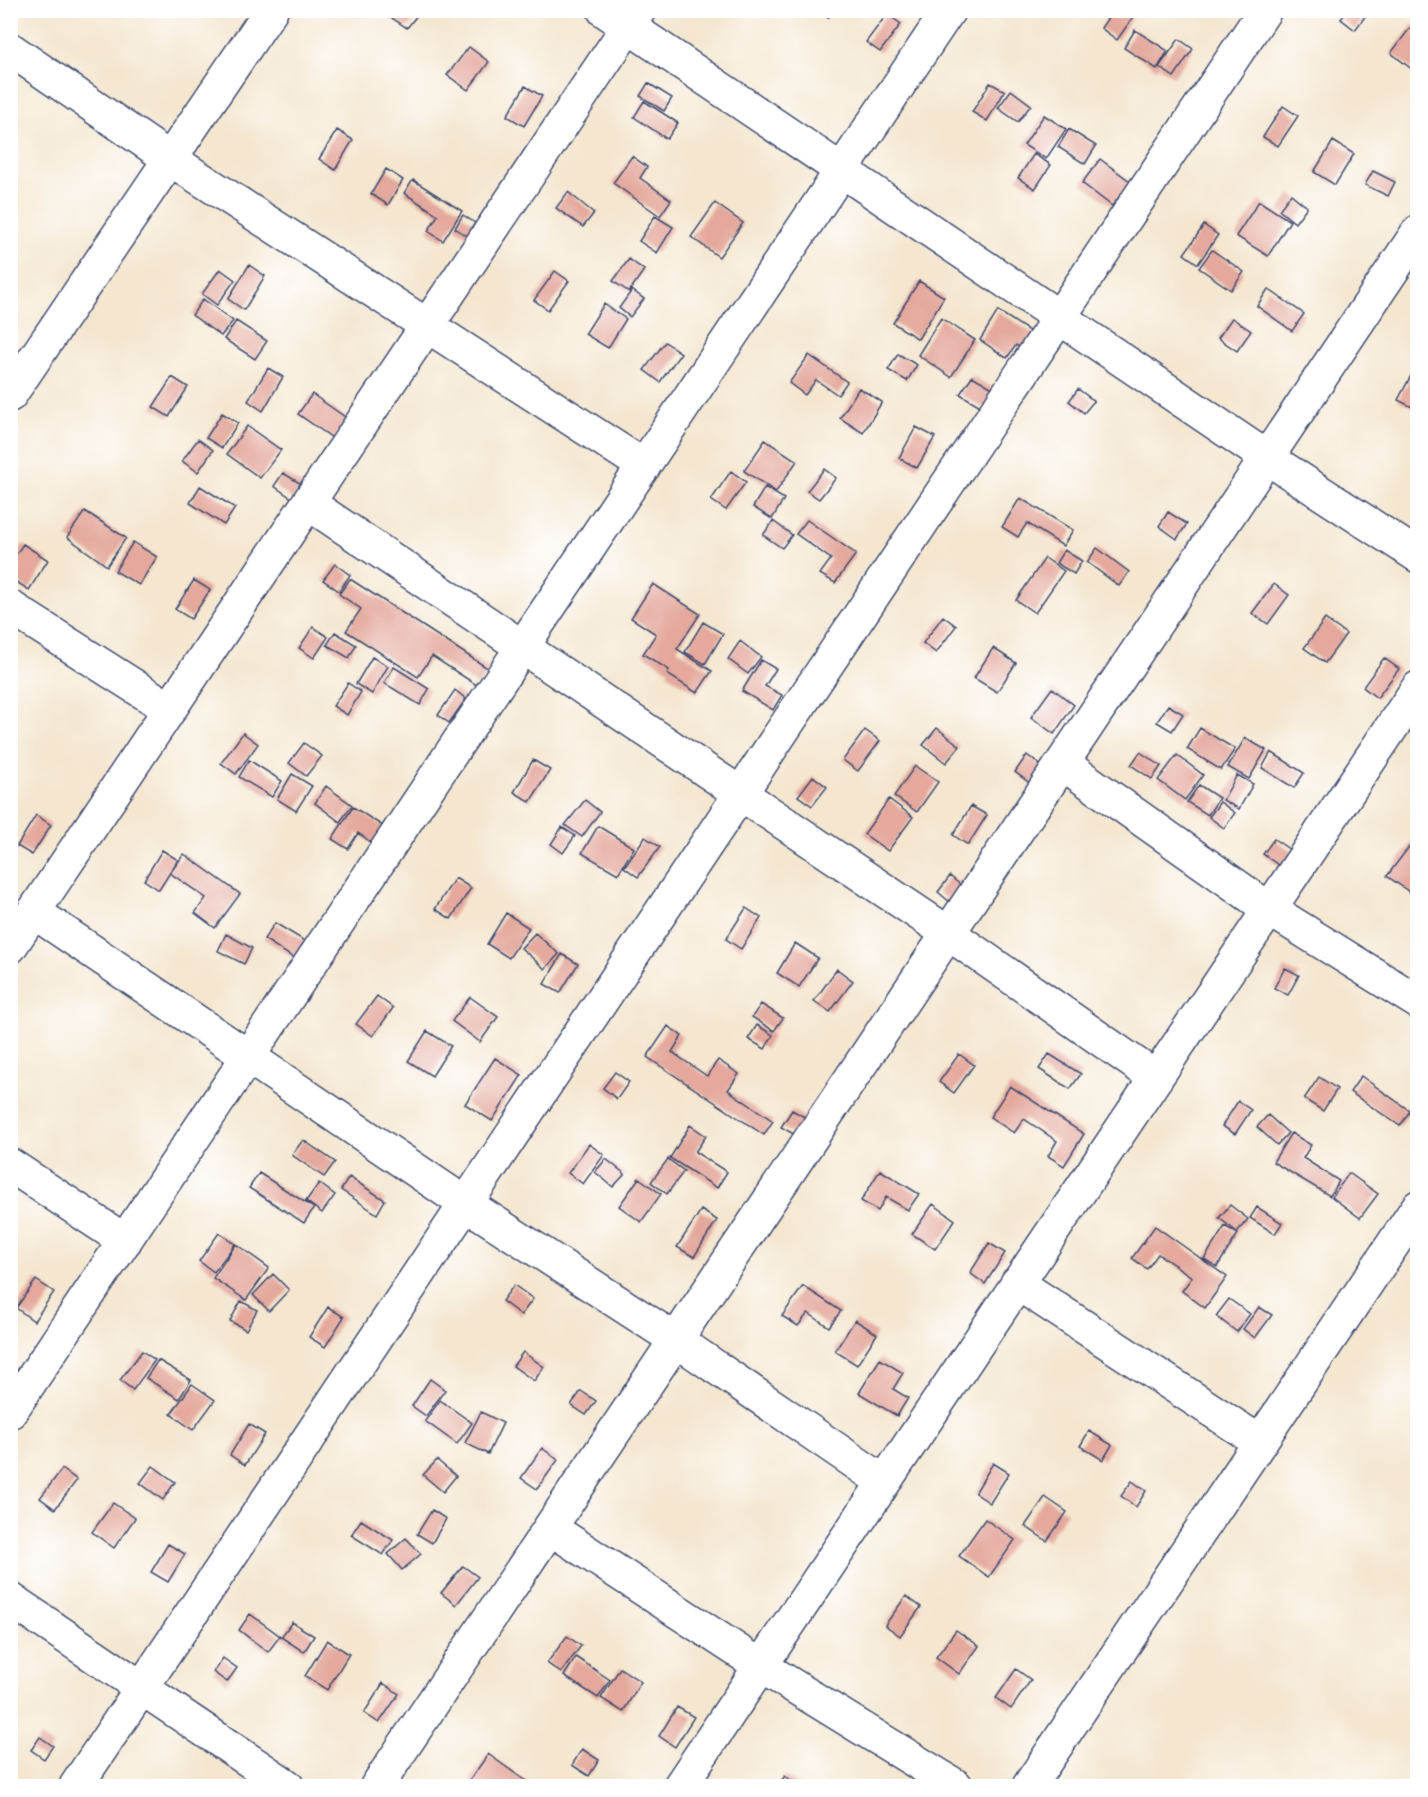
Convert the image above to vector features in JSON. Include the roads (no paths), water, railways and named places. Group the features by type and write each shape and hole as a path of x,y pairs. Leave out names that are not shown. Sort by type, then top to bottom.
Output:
{"street":[{"path":"10,395 271,10"},
{"path":"10,1412 950,10"},
{"path":"76,1786 1265,10"},
{"path":"10,947 427,326 624,16 842,171 1266,458 1418,556"},
{"path":"10,49 170,159 644,466"},
{"path":"377,1786 1418,232"},
{"path":"308,503 948,933 1156,1078"},
{"path":"10,607 170,709"},
{"path":"680,1786 1418,688"},
{"path":"1062,763 1269,909 1418,1002"},
{"path":"34,912 466,1204 676,1340 885,1482"},
{"path":"10,1165 125,1241"},
{"path":"1029,1786 1418,1207"},
{"path":"1017,1283 1260,1442"},
{"path":"550,1528 761,1665 956,1786"},
{"path":"10,1599 287,1786"}]}
